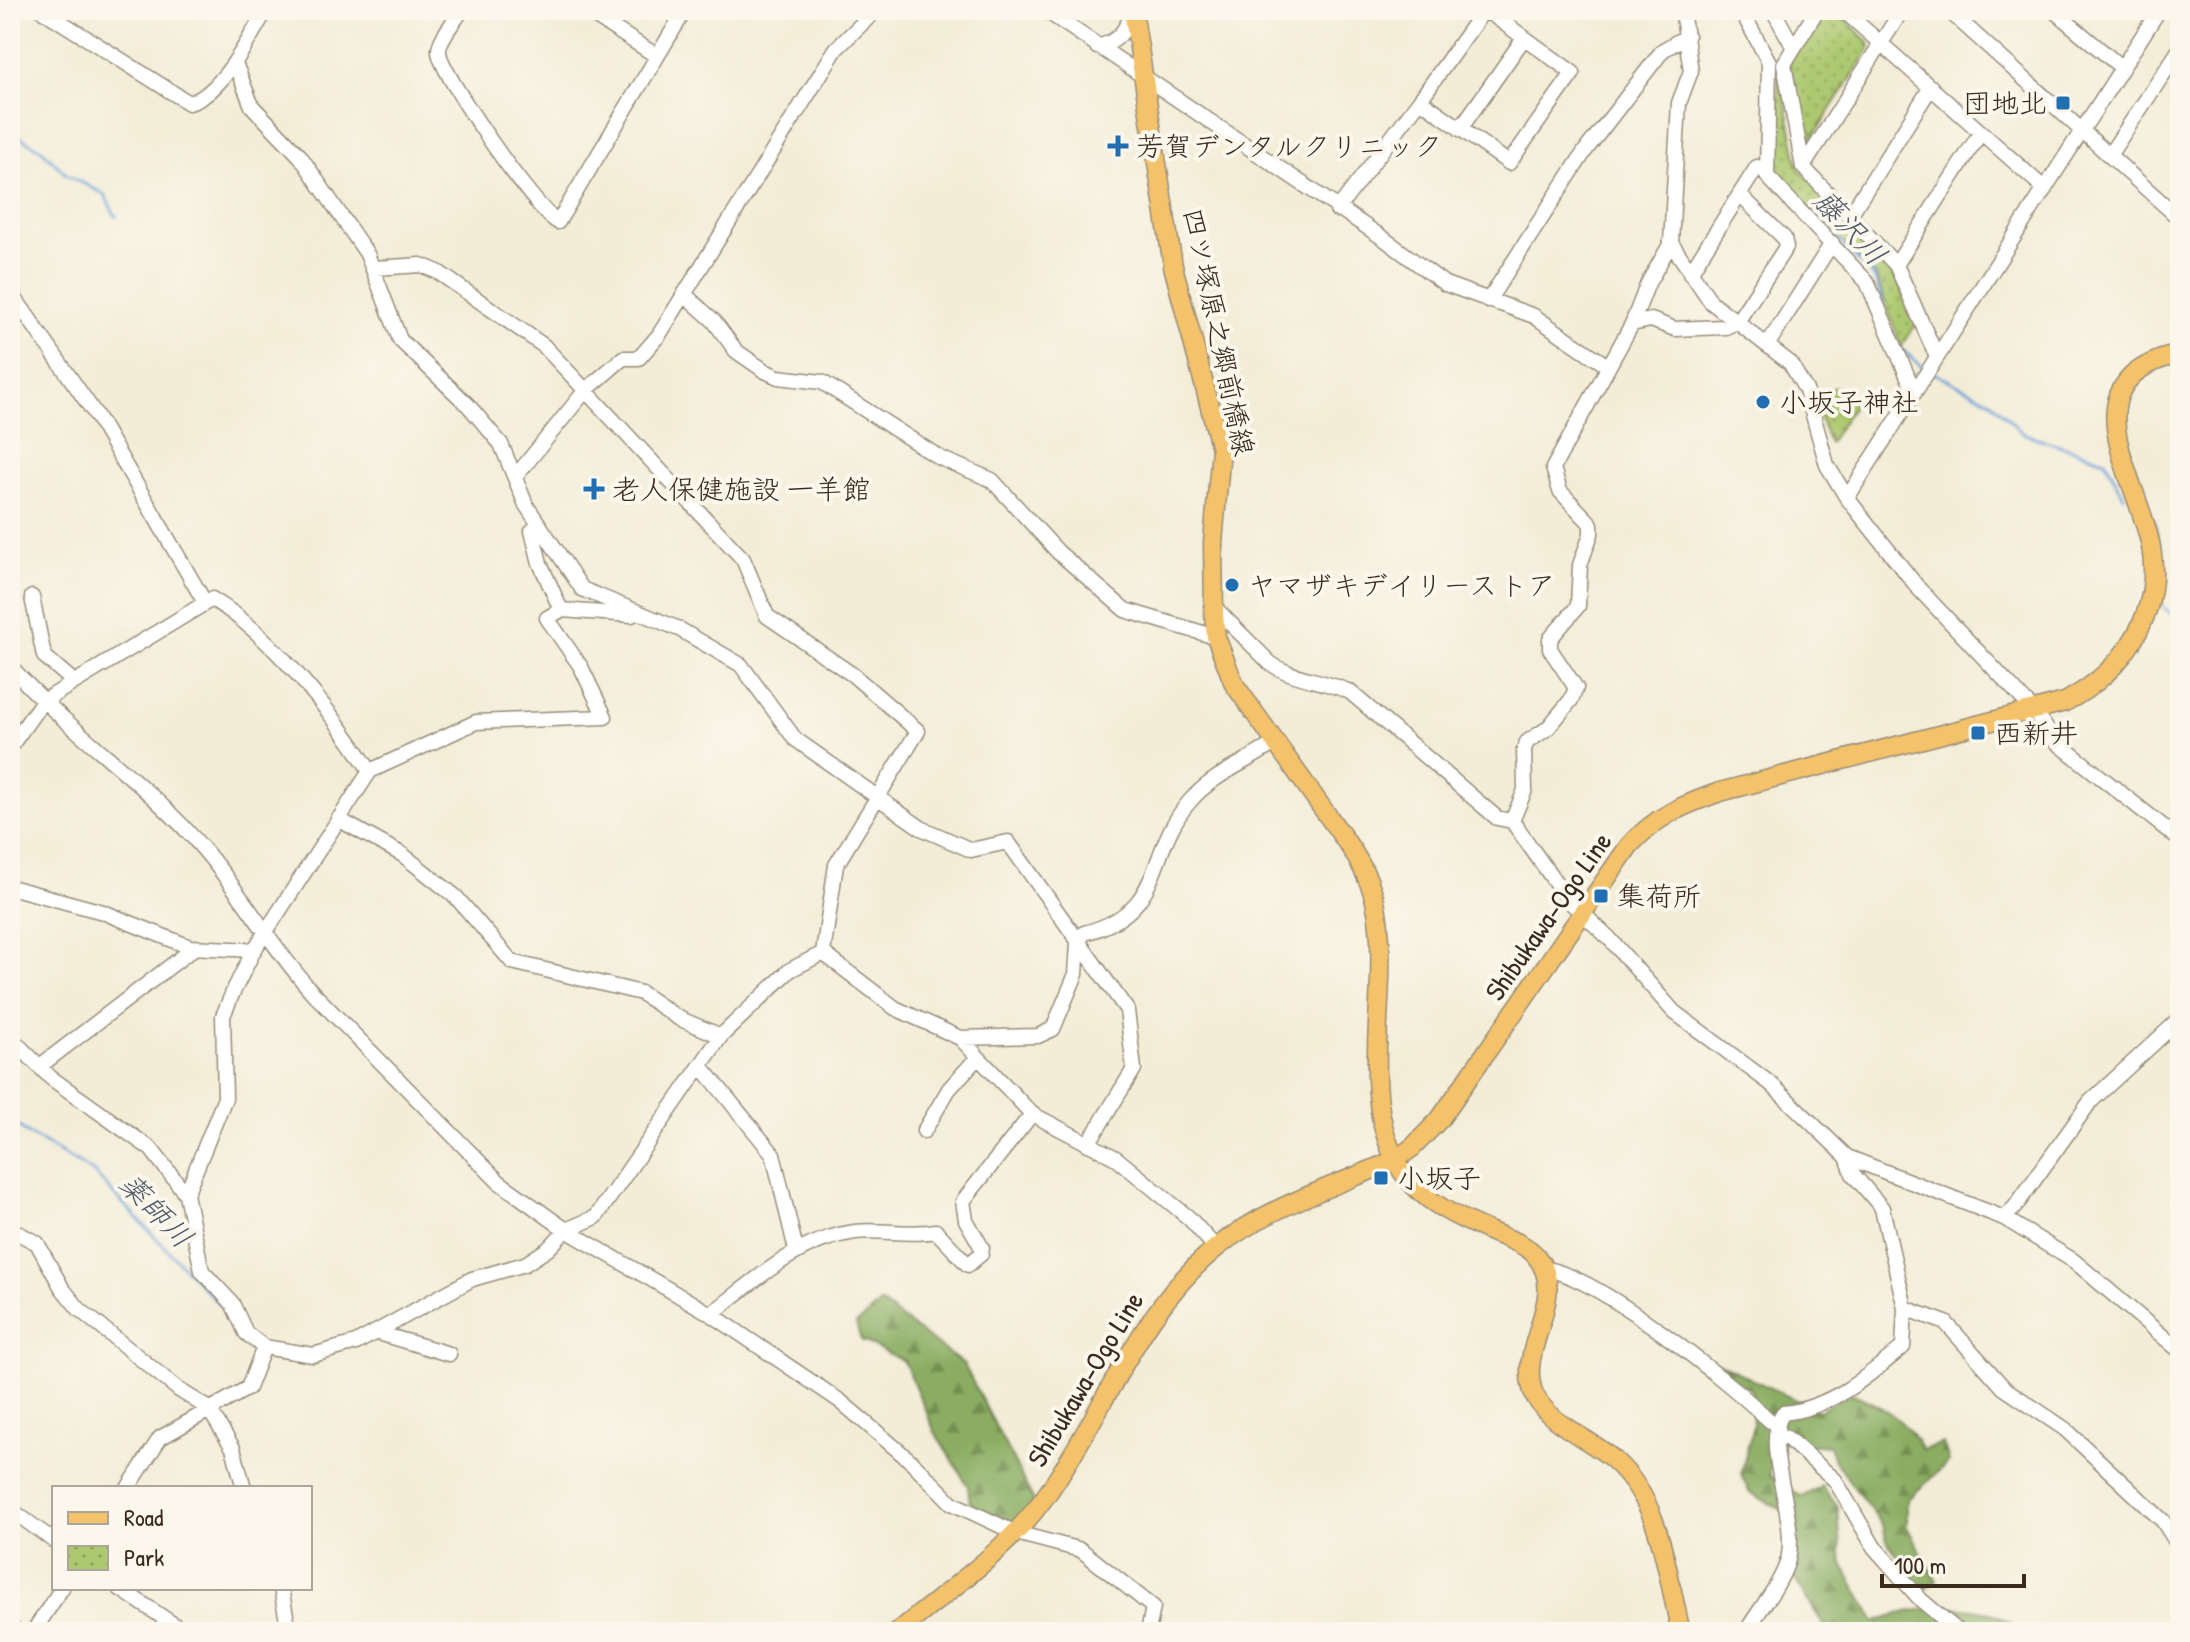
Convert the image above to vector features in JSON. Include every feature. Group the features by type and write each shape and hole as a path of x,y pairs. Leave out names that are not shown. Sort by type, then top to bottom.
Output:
{"main road":[{"name":"四ツ塚原之郷前橋線","path":"1133,12 1173,266 1221,449 1213,543 1216,637 1234,684 1366,873 1374,900 1379,939 1381,1111 1395,1160 1418,1192 1478,1226 1517,1242 1535,1255 1544,1269"},
{"name":"Shibukawa-Ogo Line","path":"898,1632 977,1570 1016,1533 1062,1472 1161,1306 1216,1248 1251,1223 1395,1160 1413,1147 1448,1107 1629,846 1655,820 1676,807 1720,792 2065,702 2098,682 2118,664 2141,627 2150,596 2152,558 2115,440 2116,405 2139,371 2161,358 2180,354"},
{"path":"1544,1269 1546,1302 1529,1362 1530,1381 1536,1397 1558,1420 1616,1461 1642,1494 1658,1530 1681,1632"}],"street":[{"path":"42,10 189,103 198,100 235,63 266,10"},
{"path":"462,10 440,45 440,58 470,111 513,172 548,216 558,222 685,10"},
{"path":"585,10 657,56"},
{"path":"516,476 585,391 623,358 639,358 659,335 836,49 876,10"},
{"path":"1045,10 1445,284 1534,316 1606,365"},
{"path":"1337,210 1485,10 1573,73 1509,163 1420,100"},
{"path":"1512,821 1525,790 1524,749 1527,742 1548,728 1571,700 1576,688 1550,649 1550,639 1578,606 1580,565 1591,534 1591,524 1560,491 1553,480 1553,468 1606,365 1632,324 1648,283 1671,243 1679,103 1691,71 1682,10"},
{"path":"1741,10 1769,62 1767,176 1867,282 1914,391"},
{"path":"1773,10 1794,48"},
{"path":"1817,10 1784,64 1803,167 1896,265 1937,357"},
{"path":"1843,10 2045,189"},
{"path":"1803,167 1902,10"},
{"path":"1948,10 2180,219"},
{"path":"1847,498 2159,10"},
{"path":"2055,11 2122,68"},
{"path":"1097,47 1112,44 1123,35 1133,12"},
{"path":"1488,301 1585,151 1663,50 1687,36"},
{"path":"1460,129 1524,38"},
{"path":"2110,154 2180,49"},
{"path":"235,63 252,106 300,156 375,268 400,340 468,405 501,444 539,526 582,589 679,629 741,665 795,739 921,828 971,850 1008,842 1127,1010 1134,1069 1088,1144"},
{"path":"1850,215 1931,87"},
{"path":"1896,265 1981,132"},
{"path":"1690,273 1757,167"},
{"path":"1632,324 1651,320 1675,329 1726,327 1737,322 1786,247 1784,238 1740,195"},
{"path":"1671,243 1711,302 1790,363 1806,390 1827,465 1847,498 1919,589 2035,712 2054,740 2180,840"},
{"path":"1768,344 1832,243"},
{"path":"375,268 421,265 438,272 544,346 743,559 767,616 853,675 918,731 836,865 823,953"},
{"path":"10,291 96,415 204,601"},
{"path":"684,294 714,321 736,351 765,371 778,377 822,382 940,458 992,480 1058,552 1125,610 1216,637"},
{"path":"539,526 532,531 540,563 561,610"},
{"path":"32,597 44,656 74,682"},
{"path":"10,747 42,702 204,601 212,599 243,617 342,727 370,771"},
{"path":"1213,606 1280,671 1328,682 1350,692 1497,818 1512,821 1537,861 1581,916 1609,938 1674,1012 1771,1084 1847,1157 2004,1218 2074,1261 2180,1351"},
{"path":"186,1194 225,1098 223,1016 254,950 370,771 476,722 605,717 581,667 547,618 561,610 650,617"},
{"path":"10,666 42,702 178,823 205,851 265,934 313,993 499,1182 566,1230 711,1314 840,1401 913,1463 952,1503 1016,1533 1081,1550 1153,1607 1148,1632"},
{"path":"960,1038 1038,1036 1053,1029 1076,974 1078,943 1084,933 1121,920 1139,902 1180,813 1195,795 1276,742"},
{"path":"338,819 403,855 456,897 512,962 641,993 678,1018 721,1036"},
{"path":"10,887 103,912 194,948 254,950"},
{"path":"40,1066 194,948"},
{"path":"10,1037 51,1078 151,1149 186,1194 202,1271 232,1303 246,1333 264,1347 313,1355 378,1333 472,1279 525,1264 548,1249 566,1230 596,1217 721,1036 790,970 823,953"},
{"path":"823,953 895,1008 960,1038 1032,1114 1116,1158 1189,1218 1216,1248"},
{"path":"2004,1218 2090,1102 2180,1019"},
{"path":"924,1131 949,1089 978,1057"},
{"path":"702,1067 773,1154 796,1250"},
{"path":"711,1314 796,1250 853,1232 911,1235 936,1231 968,1265 981,1254 982,1248 966,1220 963,1201 1032,1114"},
{"path":"1746,1632 1787,1565 1790,1521 1776,1461 1778,1430 1783,1413 1805,1411 1857,1385 1903,1347 1905,1308 1882,1208 1853,1174 1847,1157"},
{"path":"10,1229 37,1243 62,1288 79,1309 179,1390 208,1408 233,1448 243,1486"},
{"path":"1544,1269 1556,1270 1593,1286 1738,1390 1835,1480 1874,1547 1921,1600 1959,1632"},
{"path":"1905,1308 1946,1323 2004,1388 2065,1429 2163,1521 2180,1548"},
{"path":"378,1333 449,1354"},
{"path":"129,1486 160,1438 248,1388 264,1347"},
{"path":"10,1509 52,1540"},
{"path":"33,1632 61,1590"},
{"path":"122,1590 185,1632"},
{"path":"281,1590 289,1632"},
{"path":"10,1627 17,1632"}],"green space":[{"path":"1823,10 1836,10 1869,42 1870,49 1806,148 1789,60"},
{"path":"1779,66 1799,169 1892,267 1917,323 1901,346 1876,277 1775,172"},
{"path":"1834,387 1847,392 1855,403 1829,443 1813,400"},
{"path":"881,1303 964,1365 1034,1501 1017,1525 970,1504 968,1486 935,1432 904,1361 861,1340 856,1324"},
{"path":"1708,1363 1719,1363 1818,1411 1851,1393 1901,1422 1922,1450 1943,1443 1949,1462 1907,1500 1907,1527 1937,1581 1922,1591 1888,1543 1882,1525 1834,1460 1829,1446 1770,1441 1770,1476 1802,1497 1822,1486 1838,1507 1842,1564 1875,1622 1929,1609 1971,1609 1990,1613 2019,1632 1828,1632 1793,1576 1798,1518 1750,1493 1741,1475 1753,1425 1751,1390"}],"waterway":[{"path":"10,131 42,150 67,175 104,194 116,217"},
{"name":"藤沢川","path":"1800,201 1874,277 1883,302"},
{"name":"藤沢川","path":"1902,350 1924,368"},
{"name":"藤沢川","path":"1934,373 1991,401 2022,433 2105,460 2124,496"},
{"name":"藤沢川","path":"2155,523 2158,539"},
{"name":"藤沢川","path":"2160,550 2162,606 2180,622"},
{"name":"薬師川","path":"10,1119 27,1133 93,1172 223,1308 237,1329"}],"place":[{"name":"団地北","path":"2063,103"},
{"name":"芳賀デンタルクリニック","path":"1118,146"},
{"name":"小坂子神社","path":"1763,402"},
{"name":"老人保健施設 一羊館","path":"594,489"},
{"name":"ヤマザキデイリーストア","path":"1232,585"},
{"name":"西新井","path":"1978,733"},
{"name":"集荷所","path":"1601,896"},
{"name":"小坂子","path":"1381,1178"}]}
